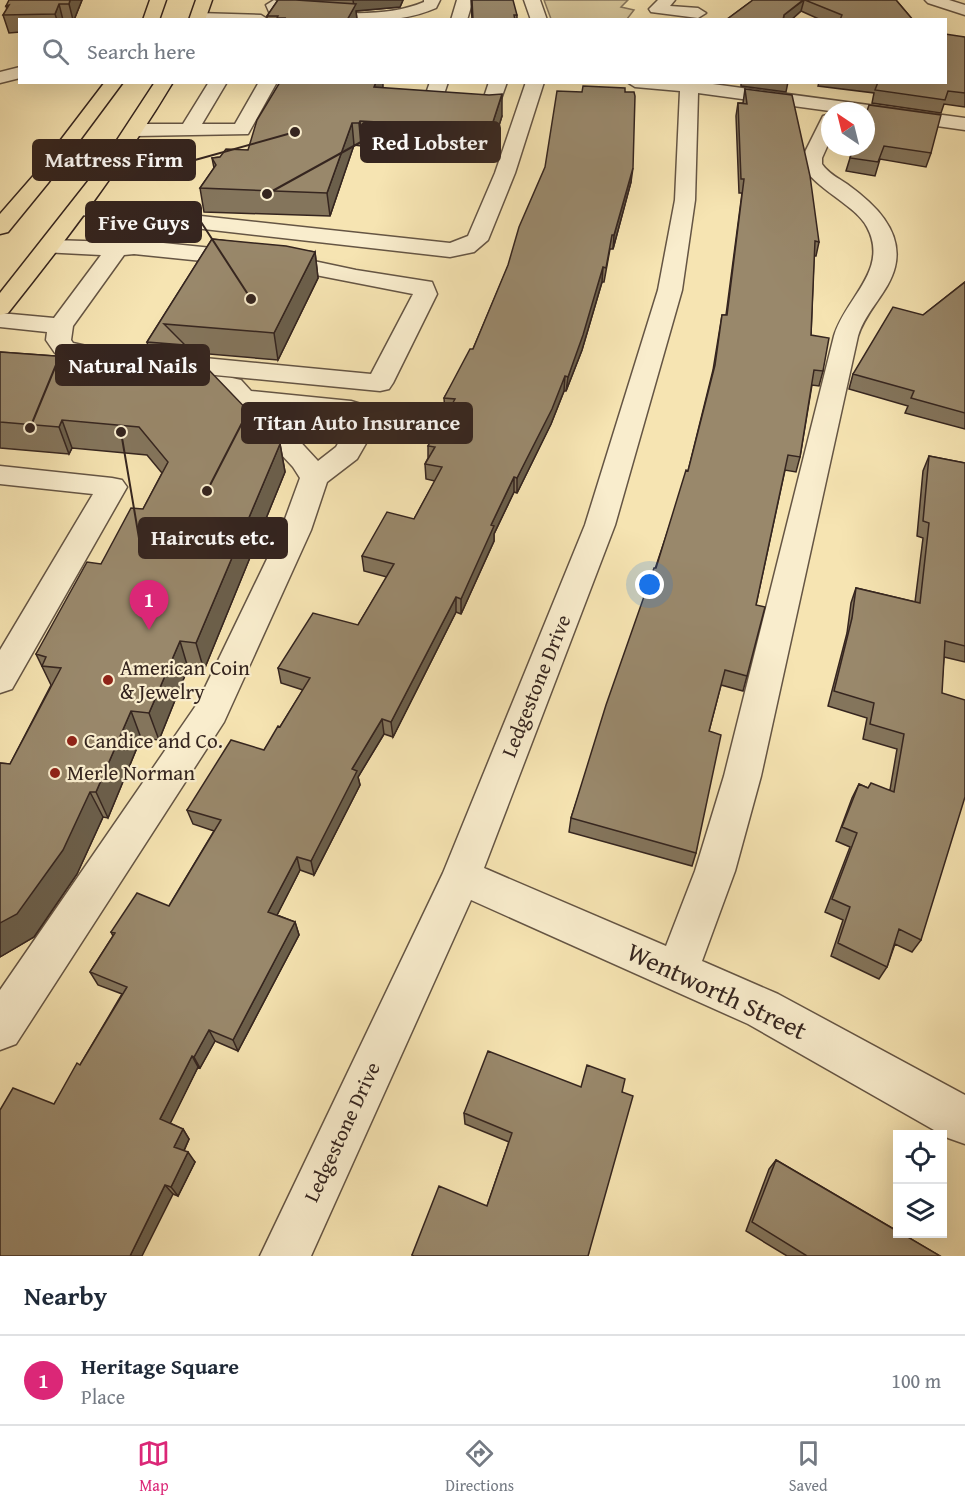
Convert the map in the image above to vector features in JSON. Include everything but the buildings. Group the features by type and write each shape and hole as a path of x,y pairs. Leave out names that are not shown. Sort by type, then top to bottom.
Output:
{"main road":[{"path":"151,18 158,0"},
{"path":"197,18 204,0"},
{"path":"0,227 41,179 113,84"},
{"path":"0,308 81,209 136,130 163,84"}],"street":[{"path":"274,5 276,11 314,15 397,15 422,11 431,5 432,0"},
{"path":"460,18 465,0"},
{"path":"532,0 538,18"},
{"path":"933,0 965,19"},
{"path":"658,10 700,13"},
{"path":"0,71 16,62"},
{"path":"0,78 16,62"},
{"path":"189,130 217,84"},
{"path":"136,130 241,130 267,84"},
{"path":"438,84 431,105 489,108 497,84"},
{"path":"81,209 190,213 335,236 450,250 465,247 477,240 505,173 534,84"},
{"path":"671,84 689,85 821,110"},
{"name":"Ledgestone Drive","path":"285,1256 461,877 600,525 670,290 685,200 689,85"},
{"path":"875,116 965,124"},
{"path":"677,971 719,858 760,713 799,531 834,400 846,336 857,311 881,278 885,266 886,249 883,234 875,219 864,207 818,172 812,164 812,158 821,139"},
{"path":"50,247 117,249 134,247 290,263 356,277 424,287 425,294 380,383 91,356 64,348 58,340 61,326 117,249"},
{"path":"0,320 61,326"},
{"path":"46,370 232,386 305,462 314,478"},
{"path":"0,1028 211,712 296,530 314,478 347,453 366,419 364,414 351,409 245,398"},
{"path":"0,475 112,487 0,680"},
{"name":"Wentworth Street","path":"461,877 764,1009 965,1121"}],"shaded area":[{"path":"544,0 628,0 621,7 634,10 628,18 551,18"}],"place":[{"name":"Mattress Firm","path":"295,132"},
{"name":"Red Lobster","path":"267,194"},
{"name":"Five Guys","path":"251,299"},
{"name":"Natural Nails","path":"30,428"},
{"name":"Haircuts etc.","path":"121,432"},
{"name":"Titan Auto Insurance","path":"207,491"},
{"name":"Heritage Square","path":"149,630"},
{"name":"American Coin & Jewelry","path":"108,680"},
{"name":"Candice and Co.","path":"72,741"},
{"name":"Merle Norman","path":"55,773"}]}
